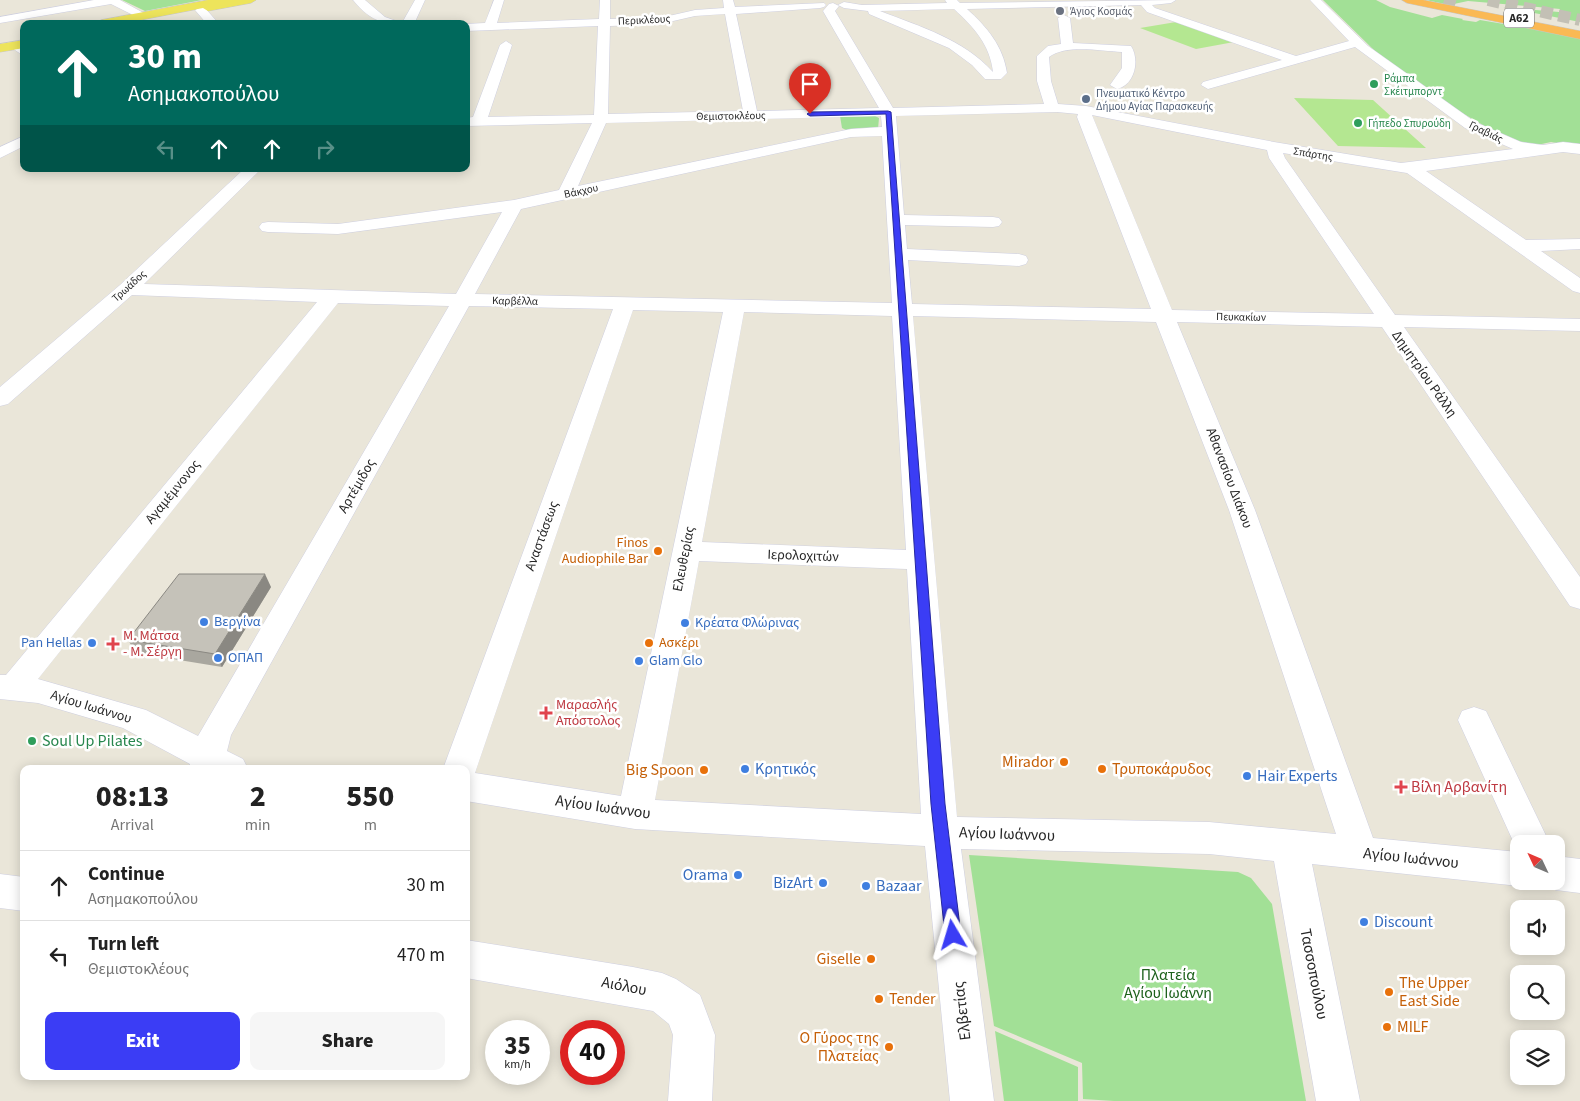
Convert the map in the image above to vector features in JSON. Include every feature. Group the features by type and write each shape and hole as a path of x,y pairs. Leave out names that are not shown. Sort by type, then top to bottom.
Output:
{"highway":[{"path":"1407,0 1580,35"},
{"name":"Α62","path":"1458,4 1580,31"},
{"path":"1493,8 1580,26"}],"main road":[{"path":"122,20 225,0"},
{"path":"149,20 251,0"},
{"path":"0,42 20,45"},
{"path":"0,48 20,45"}],"street":[{"path":"0,20 112,0 143,16"},
{"path":"358,0 384,20"},
{"path":"410,20 420,0"},
{"path":"490,26 499,0"},
{"path":"566,194 601,119 605,0"},
{"name":"Περικλέους","path":"470,27 660,21 729,6 832,3 862,8 953,3 1171,0"},
{"name":"Γραβιάς","path":"1314,0 1386,67 1470,125 1506,142 1543,150 1563,147 1580,149"},
{"path":"1144,1 1151,10 1296,60"},
{"path":"832,3 829,11 889,122"},
{"path":"862,8 953,45 976,62 990,76 996,76 1000,73 1000,65 987,35 953,3"},
{"path":"729,6 751,115"},
{"path":"201,10 209,20"},
{"path":"1064,18 1067,46"},
{"path":"1208,85 1357,42"},
{"path":"472,122 506,45"},
{"path":"1052,108 1044,82 1043,56 1052,49 1067,46 1127,49 1130,56 1129,68 1117,85"},
{"name":"Θεμιστοκλέους","path":"472,122 751,115 889,122 1052,108 1086,110"},
{"name":"Σπάρτης","path":"1086,110 1274,147 1394,167 1411,168 1543,150"},
{"name":"Αθανασίου Διάκου","path":"1086,110 1084,118 1242,510 1360,852"},
{"name":"Βάκχου","path":"268,227 338,229 514,205 851,132 889,122"},
{"name":"Ελβετίας","path":"889,122 940,831 972,1101"},
{"path":"0,153 20,142"},
{"name":"Δημητρίου Ράλλη","path":"1274,147 1276,158 1580,599"},
{"path":"1411,168 1580,287"},
{"name":"Τρωάδος","path":"0,399 127,288 250,172"},
{"name":"Αρτέμιδος","path":"215,765 215,734 463,299 514,205"},
{"path":"896,220 993,222"},
{"path":"1524,246 1580,244"},
{"path":"899,254 1019,260"},
{"name":"Καρβέλλα","path":"127,288 332,297 903,309"},
{"name":"Αγαμέμνονος","path":"7,687 332,297"},
{"name":"Αναστάσεως","path":"461,765 625,303"},
{"name":"Ελευθερίας","path":"635,814 735,305"},
{"name":"Πευκακίων","path":"903,309 1580,325"},
{"name":"Ιερολοχιτών","path":"686,551 921,560"},
{"name":"Αγίου Ιωάννου","path":"7,687 80,702 134,719 215,765"},
{"path":"1474,720 1528,835"},
{"name":"Αγίου Ιωάννου","path":"470,787 635,814 958,833 1209,838 1510,868"},
{"name":"Τασσοπούλου","path":"1290,846 1338,1101"},
{"path":"1565,874 1580,876"},
{"path":"0,891 20,894"},
{"name":"Αιόλου","path":"470,960 662,993 685,1010 694,1035 690,1101"}],"green space":[{"path":"122,0 202,0 145,11"},
{"path":"1323,0 1376,0 1390,7 1432,18 1442,15 1462,20 1476,22 1480,20 1580,37 1580,147 1551,142 1537,145 1500,135 1457,110 1379,55"},
{"path":"1426,0 1580,0 1580,22 1503,7 1559,12 1560,9 1468,1 1449,5"},
{"path":"1176,22 1234,42 1196,49 1140,28"},
{"name":"Γήπεδο Σπυρούδη","path":"1294,98 1373,100 1426,148 1338,146"},
{"path":"873,115 879,118 878,129 848,131 842,128 840,116"},
{"name":"Πλατεία Αγίου Ιωάννη","path":"969,855 1238,872 1251,878 1272,904 1306,1101 1114,1101 1083,1099 1082,1063 994,1026"},
{"path":"995,1031 1078,1067 1078,1101 1004,1101"}],"building":[{"name":"Βεργίνα","path":"179,574 265,574 215,654 128,640"}],"tunnel":[{"path":"1444,0 1458,4"},
{"path":"1488,0 1580,20"}],"place":[{"name":"Άγιος Κοσμάς","path":"1060,11"},
{"name":"Ράμπα Σκέιτμπορντ","path":"1374,84"},
{"name":"Πνευματικό Κέντρο Δήμου Αγίας Παρασκευής","path":"1086,99"},
{"name":"Γήπεδο Σπυρούδη","path":"1358,123"},
{"name":"Finos Audiophile Bar","path":"658,551"},
{"name":"Βεργίνα","path":"204,622"},
{"name":"Κρέατα Φλώρινας","path":"685,623"},
{"name":"Pan Hellas","path":"92,643"},
{"name":"Ασκέρι","path":"649,643"},
{"name":"Μ. Μάτσα - Μ. Σέργη","path":"113,644"},
{"name":"ΟΠΑΠ","path":"218,658"},
{"name":"Glam Glo","path":"639,661"},
{"name":"Μαρασλής Απόστολος","path":"546,713"},
{"name":"Soul Up Pilates","path":"32,741"},
{"name":"Mirador","path":"1064,762"},
{"name":"Κρητικός","path":"745,769"},
{"name":"Τρυποκάρυδος","path":"1102,769"},
{"name":"Big Spoon","path":"704,770"},
{"name":"Hair Experts","path":"1247,776"},
{"name":"Βίλη Αρβανίτη","path":"1401,787"},
{"name":"Orama","path":"738,875"},
{"name":"BizArt","path":"823,883"},
{"name":"Bazaar","path":"866,886"},
{"name":"Discount","path":"1364,922"},
{"name":"Giselle","path":"871,959"},
{"name":"The Upper East Side","path":"1389,992"},
{"name":"Tender","path":"879,999"},
{"name":"MILF","path":"1387,1027"},
{"name":"Ο Γύρος της Πλατείας","path":"889,1047"}],"route":[{"path":"810,114 888,112 940,831 953,935"}]}
